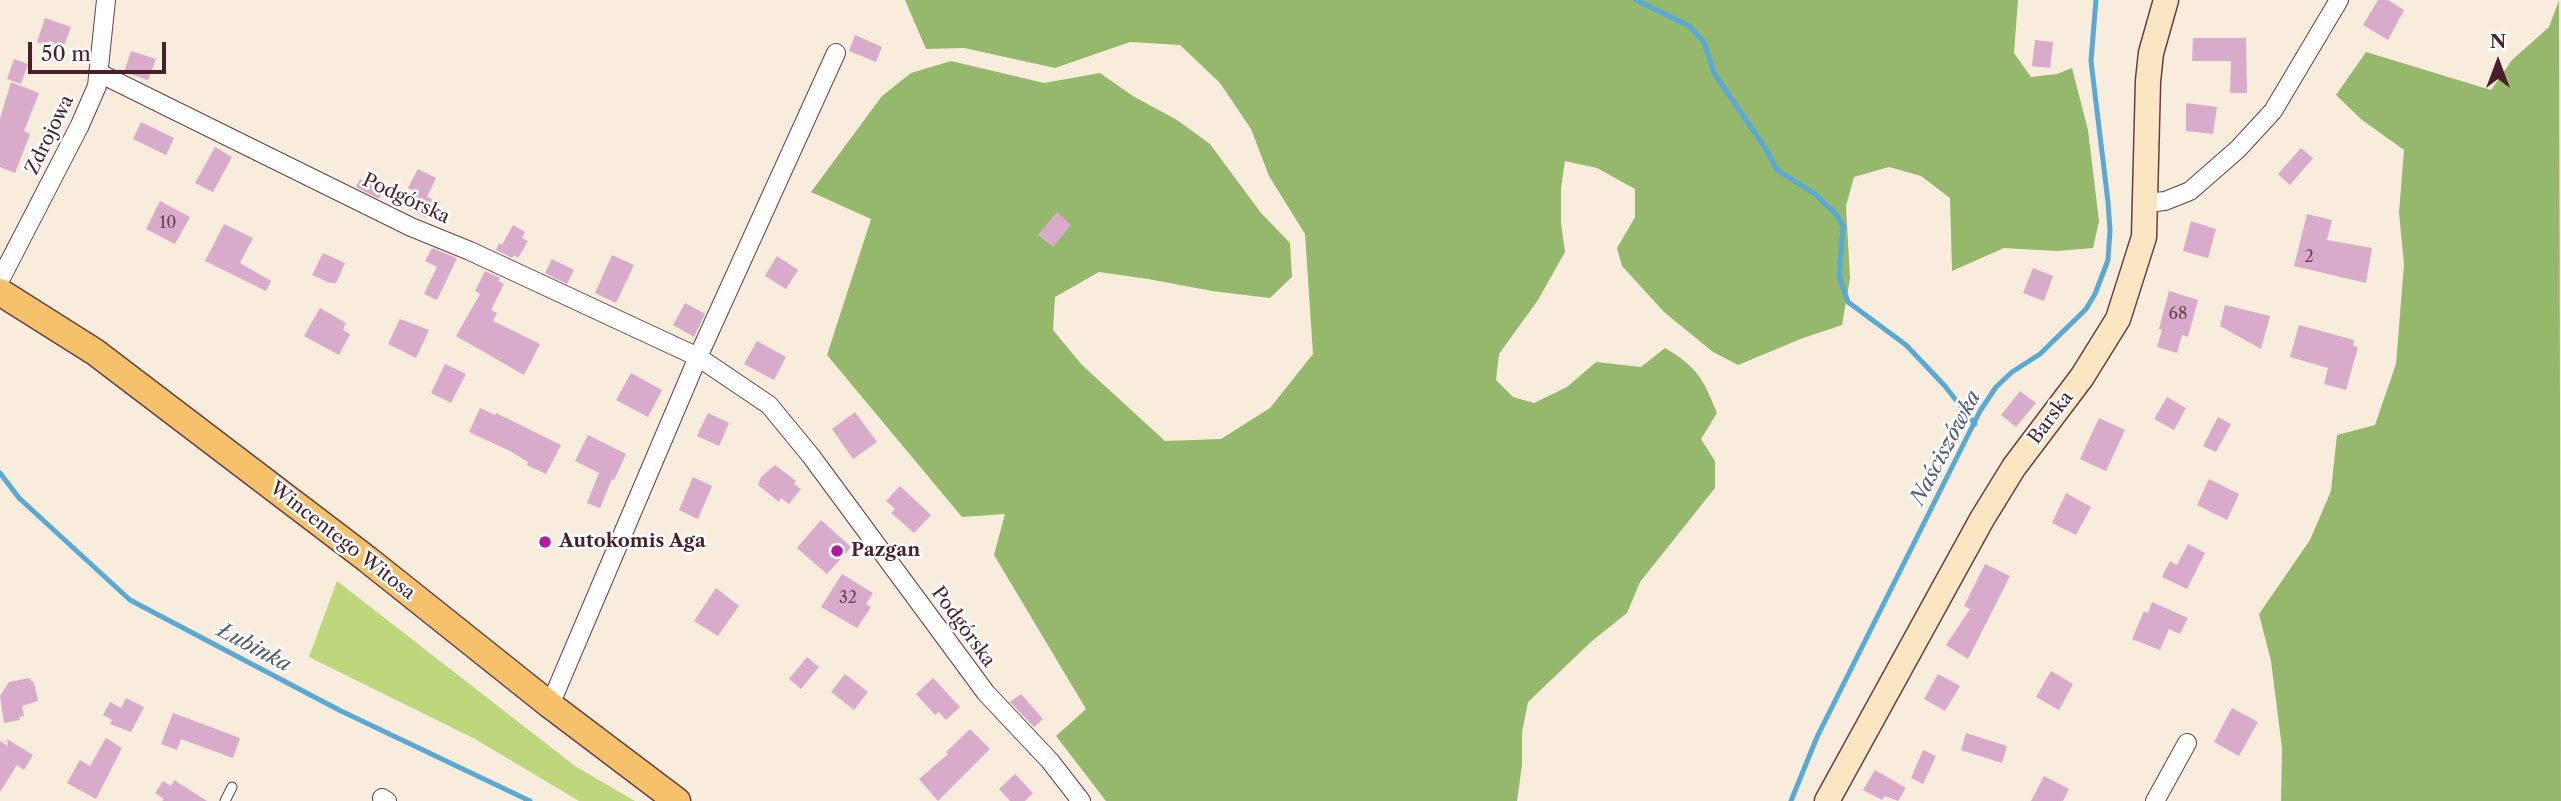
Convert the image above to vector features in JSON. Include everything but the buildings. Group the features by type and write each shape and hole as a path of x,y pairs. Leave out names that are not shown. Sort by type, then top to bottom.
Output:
{"main road":[{"name":"Wincentego Witosa","path":"0,292 96,352 677,801"}],"street":[{"name":"Zdrojowa","path":"0,280 89,107 97,86 106,0"},
{"name":"Barska","path":"1830,800 1982,519 2014,467 2082,377 2118,319 2144,237 2148,82 2151,53 2166,0"},
{"path":"2146,203 2165,201 2190,191 2238,149 2273,111 2339,0"},
{"path":"550,705 698,357 835,53"},
{"name":"Podgórska","path":"99,73 411,227 470,251 698,357 769,405 811,456 986,693 1050,761 1081,801"},
{"path":"2155,801 2187,743"}],"lane":[{"path":"225,801 232,787"}],"green space":[{"path":"905,0 2018,0 2014,53 2031,77 2057,74 2072,68 2088,130 2099,221 2093,248 2057,251 2004,248 1952,271 1950,198 1921,176 1889,167 1854,177 1846,206 1850,278 1842,325 1738,365 1713,352 1664,312 1622,266 1617,248 1635,217 1635,189 1597,168 1565,161 1561,188 1561,223 1565,252 1538,300 1499,354 1496,380 1513,397 1534,403 1567,387 1596,362 1641,367 1665,348 1685,361 1698,374 1717,413 1701,439 1715,461 1715,488 1640,582 1627,613 1592,641 1528,702 1522,732 1522,765 1517,801 1106,801 1056,736 1086,709 994,555 1005,514 962,517 827,355 871,219 811,192 882,96 911,73 951,61 1044,83 1100,73 1133,96 1177,120 1210,144 1261,213 1290,243 1292,277 1270,298 1099,272 1055,297 1053,330 1082,365 1165,441 1221,439 1270,408 1313,354 1305,234 1269,176 1251,129 1220,83 1180,45 1130,42 1055,68 964,48 926,49"},
{"path":"2559,0 2561,801 2281,801 2282,748 2271,661 2259,614 2310,540 2331,491 2337,435 2375,425 2396,364 2404,264 2399,213 2404,150 2362,120 2336,95 2366,52 2491,90 2512,60 2549,27"},
{"path":"337,581 575,766 635,801 579,801 475,739 309,657"}],"waterway":[{"path":"1636,0 1689,26 1704,42 1714,73 1766,149 1777,170 1815,194 1836,214 1843,226 1839,276 1848,302 1906,345 1944,385 1975,424"},
{"name":"Naściszówka","path":"1791,801 1817,737 1980,411 1996,387 2012,372 2040,354 2086,309 2108,260 2108,202 2091,61 2096,0"},
{"name":"Łubinka","path":"0,473 19,498 130,600 339,710 530,801"}],"place":[{"name":"Autokomis Aga","path":"545,542"},
{"name":"Pazgan","path":"837,551"}]}
